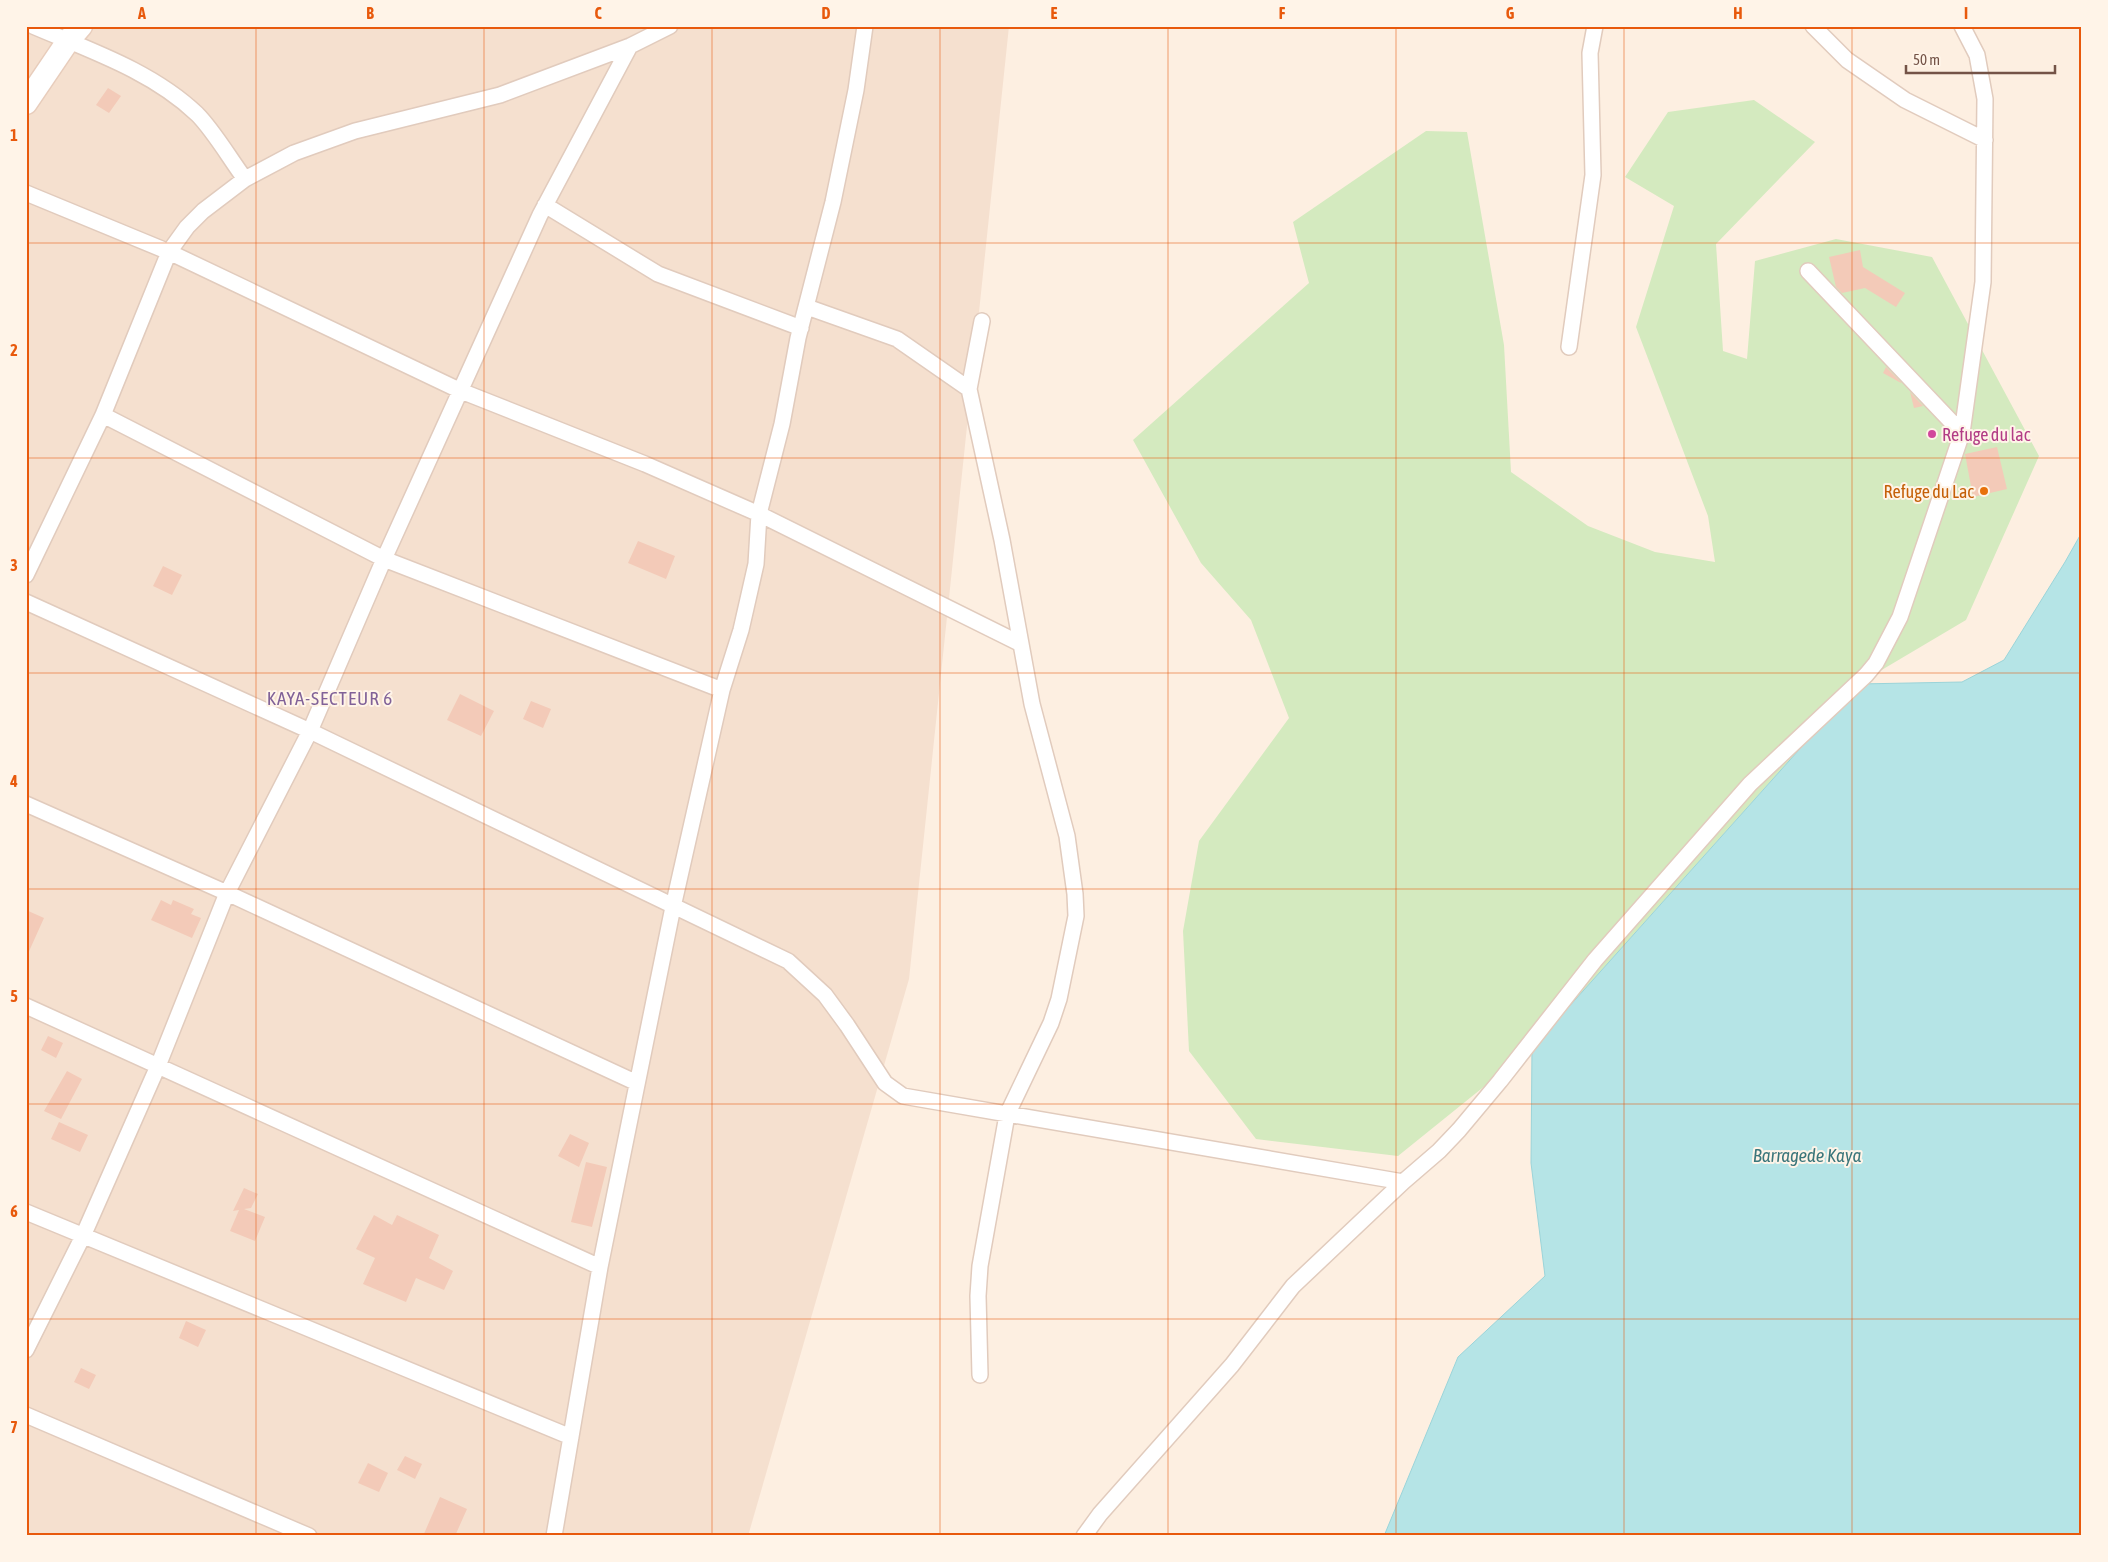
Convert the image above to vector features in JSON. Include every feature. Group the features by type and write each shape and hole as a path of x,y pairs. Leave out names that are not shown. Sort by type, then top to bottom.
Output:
{"main road":[{"path":"26,103 74,34"}],"street":[{"path":"33,26 74,34 176,96 198,116 244,179"},
{"path":"26,575 103,415 169,252 187,227 202,211 244,179 294,153 355,131 500,95 630,46 654,31 670,26"},
{"path":"554,1536 600,1267 673,907 722,690 741,630 756,564 759,514 782,424 801,328 835,193 856,90 864,26"},
{"path":"1568,347 1593,175 1590,53 1595,26"},
{"path":"1813,26 1847,60 1905,100 1985,140"},
{"path":"1084,1536 1100,1514 1232,1365 1293,1286 1403,1182 1439,1151 1459,1130 1500,1081 1594,960 1750,784 1866,675 1876,663 1900,617 1962,433 1983,282 1985,99 1977,55 1962,26"},
{"path":"26,1350 84,1236 158,1066 227,893 310,731 384,559 545,204 630,46"},
{"path":"26,192 169,252 461,391 645,464 759,514 1019,643"},
{"path":"545,204 658,274 801,328"},
{"path":"1808,271 1962,433"},
{"path":"807,307 897,339 969,389"},
{"path":"980,1375 978,1296 980,1266 1008,1115 1051,1023 1059,999 1076,916 1067,836 1032,704 1019,643 1002,540 969,389 982,321"},
{"path":"103,415 384,559 722,690"},
{"path":"26,602 310,731 788,961 825,994 884,1083 903,1096 1403,1182"},
{"path":"26,804 227,893 638,1083"},
{"path":"26,1006 600,1267"},
{"path":"26,1212 571,1437"},
{"path":"26,1416 309,1536"}],"shaded area":[{"path":"26,26 1009,26 909,979 748,1536 26,1536"}],"green space":[{"path":"1754,100 1815,142 1716,244 1723,351 1747,359 1755,261 1836,239 1932,257 2039,456 1966,620 1858,684 1532,1048 1398,1156 1256,1139 1189,1051 1183,931 1199,841 1289,718 1251,620 1201,563 1133,440 1309,283 1293,222 1426,131 1467,132 1504,345 1511,472 1588,526 1655,552 1715,562 1708,516 1636,327 1674,206 1625,177 1668,112"}],"water":[{"name":"Barragede Kaya","path":"2082,532 2082,1536 1384,1536 1458,1357 1545,1276 1531,1163 1532,1048 1858,684 1962,682 2004,660"}],"building":[{"path":"108,88 121,96 109,113 96,105"},
{"path":"1860,250 1863,267 1905,293 1896,307 1865,288 1842,293 1836,287 1829,257"},
{"path":"1886,367 1901,382 1901,383 1883,373"},
{"path":"1910,392 1923,406 1914,408"},
{"path":"1997,447 2007,489 1973,497 1965,454"},
{"path":"638,541 675,556 666,579 628,563"},
{"path":"163,566 182,575 172,595 153,586"},
{"path":"460,694 494,711 481,736 447,720"},
{"path":"531,701 551,709 543,728 523,719"},
{"path":"161,900 171,905 173,900 194,909 191,914 201,918 192,938 151,920"},
{"path":"26,910 44,918 26,958"},
{"path":"48,1036 63,1043 56,1058 41,1050"},
{"path":"67,1071 82,1079 61,1119 44,1111"},
{"path":"59,1122 88,1135 80,1152 51,1139"},
{"path":"570,1134 589,1143 579,1167 558,1156"},
{"path":"586,1162 607,1167 592,1227 571,1222"},
{"path":"244,1188 258,1194 251,1208 244,1209 265,1217 255,1241 230,1231 239,1210 233,1211"},
{"path":"374,1215 392,1225 397,1215 439,1235 429,1258 453,1271 444,1290 416,1278 406,1302 363,1284 375,1258 356,1249"},
{"path":"186,1321 206,1330 198,1347 179,1338"},
{"path":"81,1368 96,1375 89,1389 74,1382"},
{"path":"405,1456 422,1464 415,1479 397,1470"},
{"path":"368,1463 388,1473 379,1492 358,1483"},
{"path":"440,1497 467,1509 455,1536 423,1536"}],"place":[{"name":"Refuge du lac","path":"1932,434"},
{"name":"Refuge du Lac","path":"1984,491"}],"district":[{"name":"KAYA-SECTEUR 6","path":"330,698"}]}
